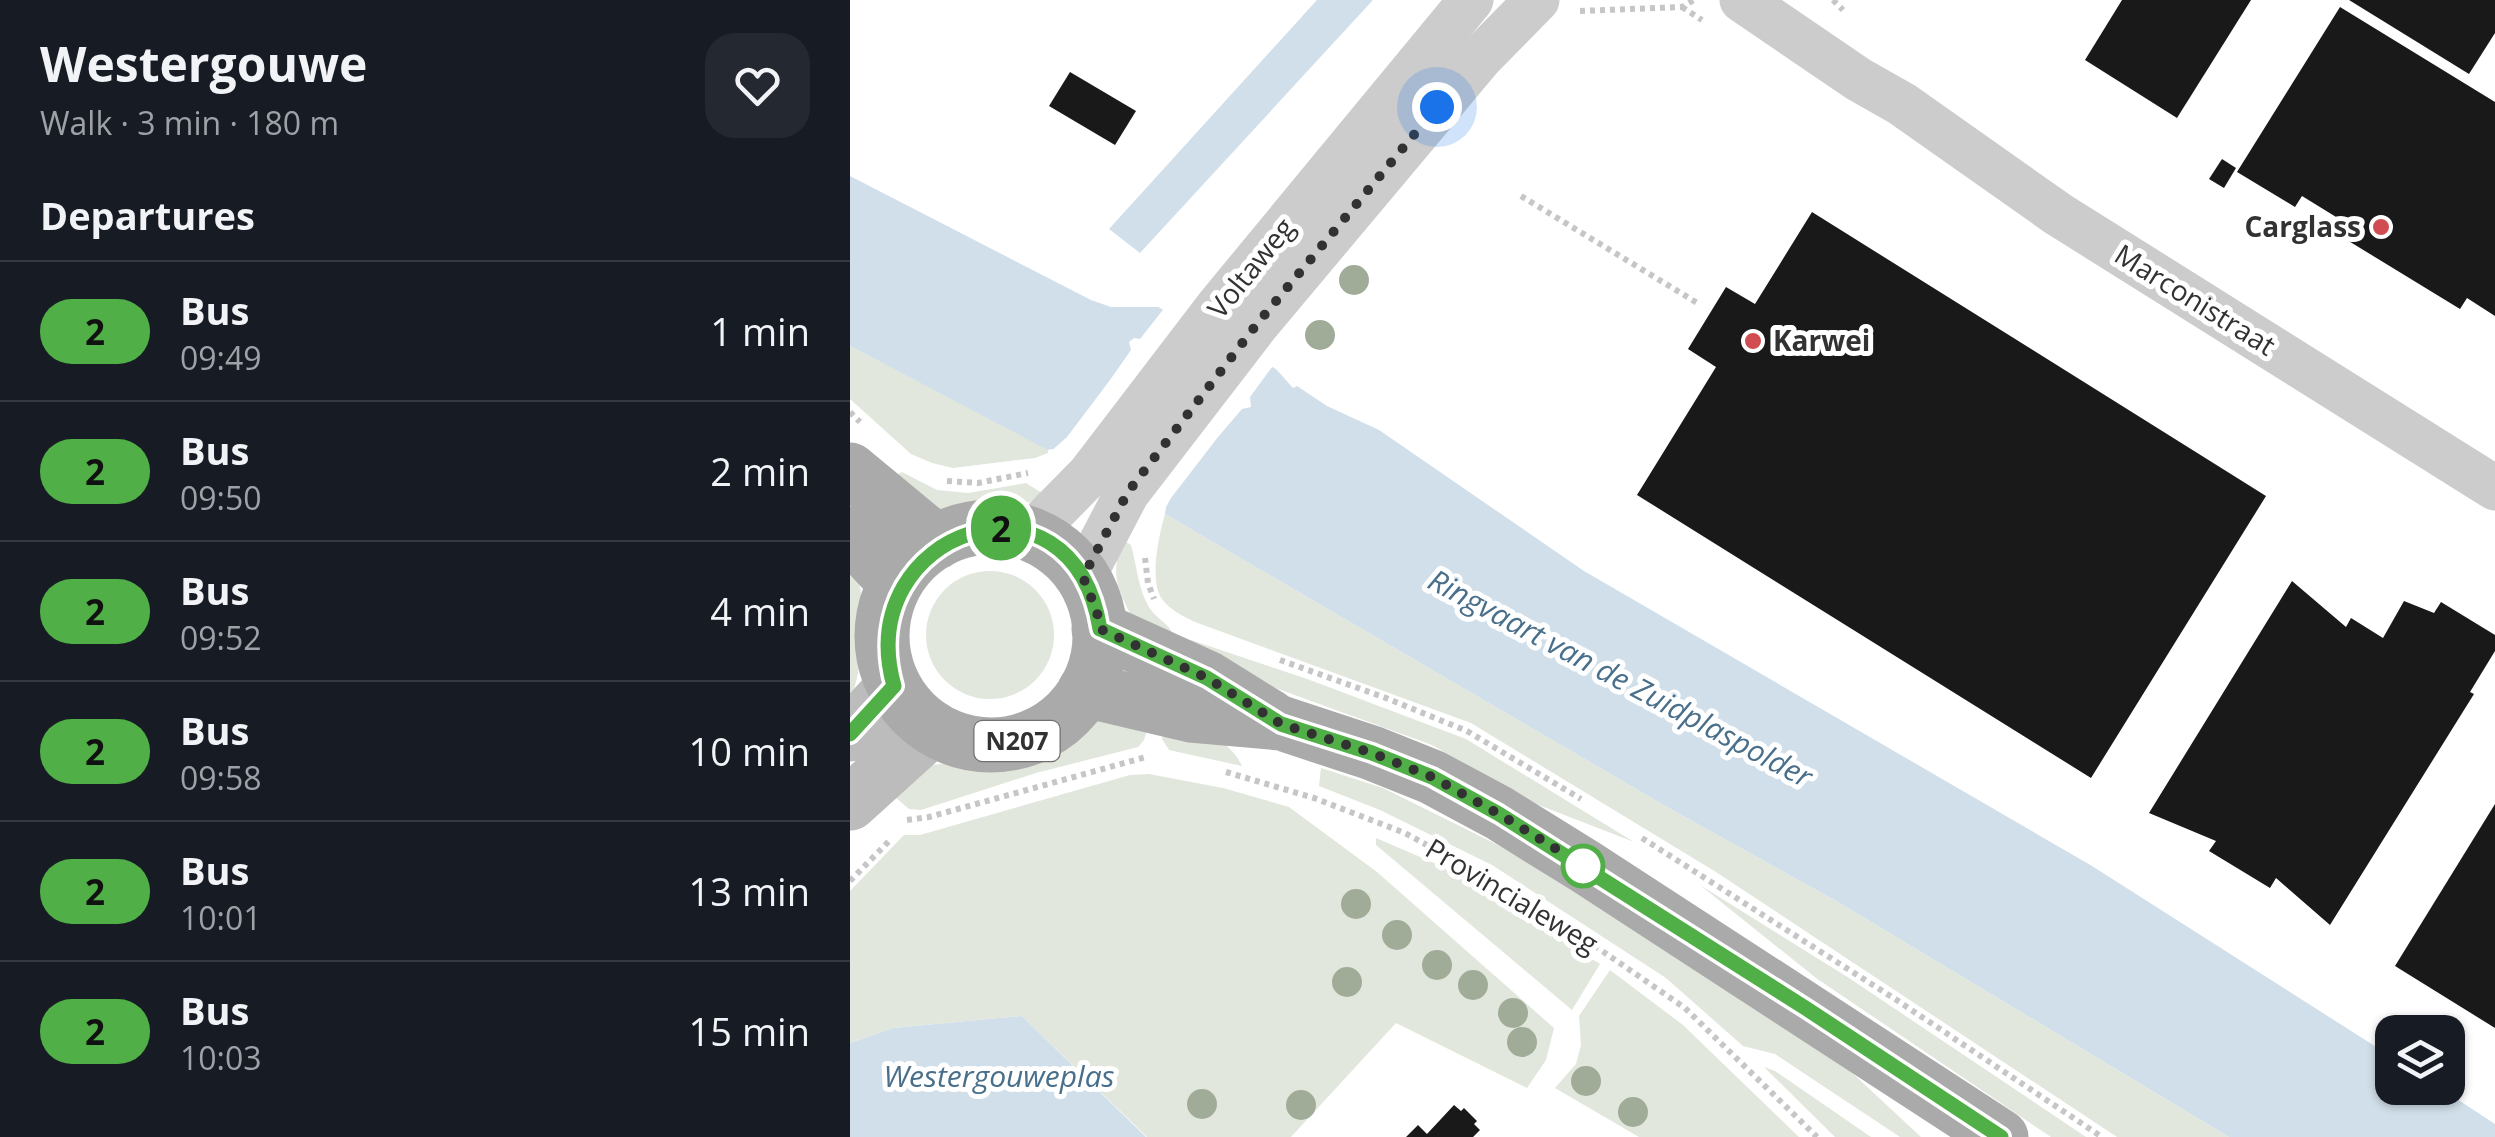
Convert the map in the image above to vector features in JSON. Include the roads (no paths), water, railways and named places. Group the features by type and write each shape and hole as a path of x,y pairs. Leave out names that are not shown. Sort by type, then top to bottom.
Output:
{"main road":[{"path":"850,470 937,542"},
{"name":"N207","path":"967,530 1015,530 1030,535 1060,552 1083,577 1097,612 1097,660 1085,690 1065,715 1024,739 978,744 933,728 905,702 888,670 882,635 888,599 895,584 914,560 937,542 967,530"},
{"path":"850,534 895,584"},
{"name":"N207","path":"1100,629 1207,678 1281,724 1418,771 1499,814 1791,998 2001,1137"},
{"name":"N207","path":"1085,690 1191,715 1281,724"}],"street":[{"name":"Voltaweg","path":"1030,535 1109,483 1472,0"},
{"name":"Voltaweg","path":"1238,314 1537,0"},
{"name":"Marconistraat","path":"1742,0 1902,104 2058,214 2495,488"},
{"name":"Marconistraat","path":"1792,0 1869,64 1902,104"},
{"name":"Voltaweg","path":"1083,577 1109,483"},
{"path":"850,734 894,686"},
{"path":"872,809 933,728"}],"water":[{"path":"1317,0 1373,0 1140,253 1109,229"},
{"name":"Ringvaart van de Zuidplaspolder","path":"850,176 1091,300 1111,307 1158,307 1276,369 1293,388 1297,386 1327,406 1379,430 1584,571 2092,866 2375,1046 2375,1105 2465,1104 2495,1124 2495,1137 2229,1137 1838,902 1667,807 1165,514 1166,508 850,346"},
{"name":"Westergouweplas","path":"1022,1016 1146,1137 850,1137 850,1043 893,1028"}],"place":[{"name":"Carglass","path":"2381,227"},
{"name":"Karwei","path":"1753,341"}]}
